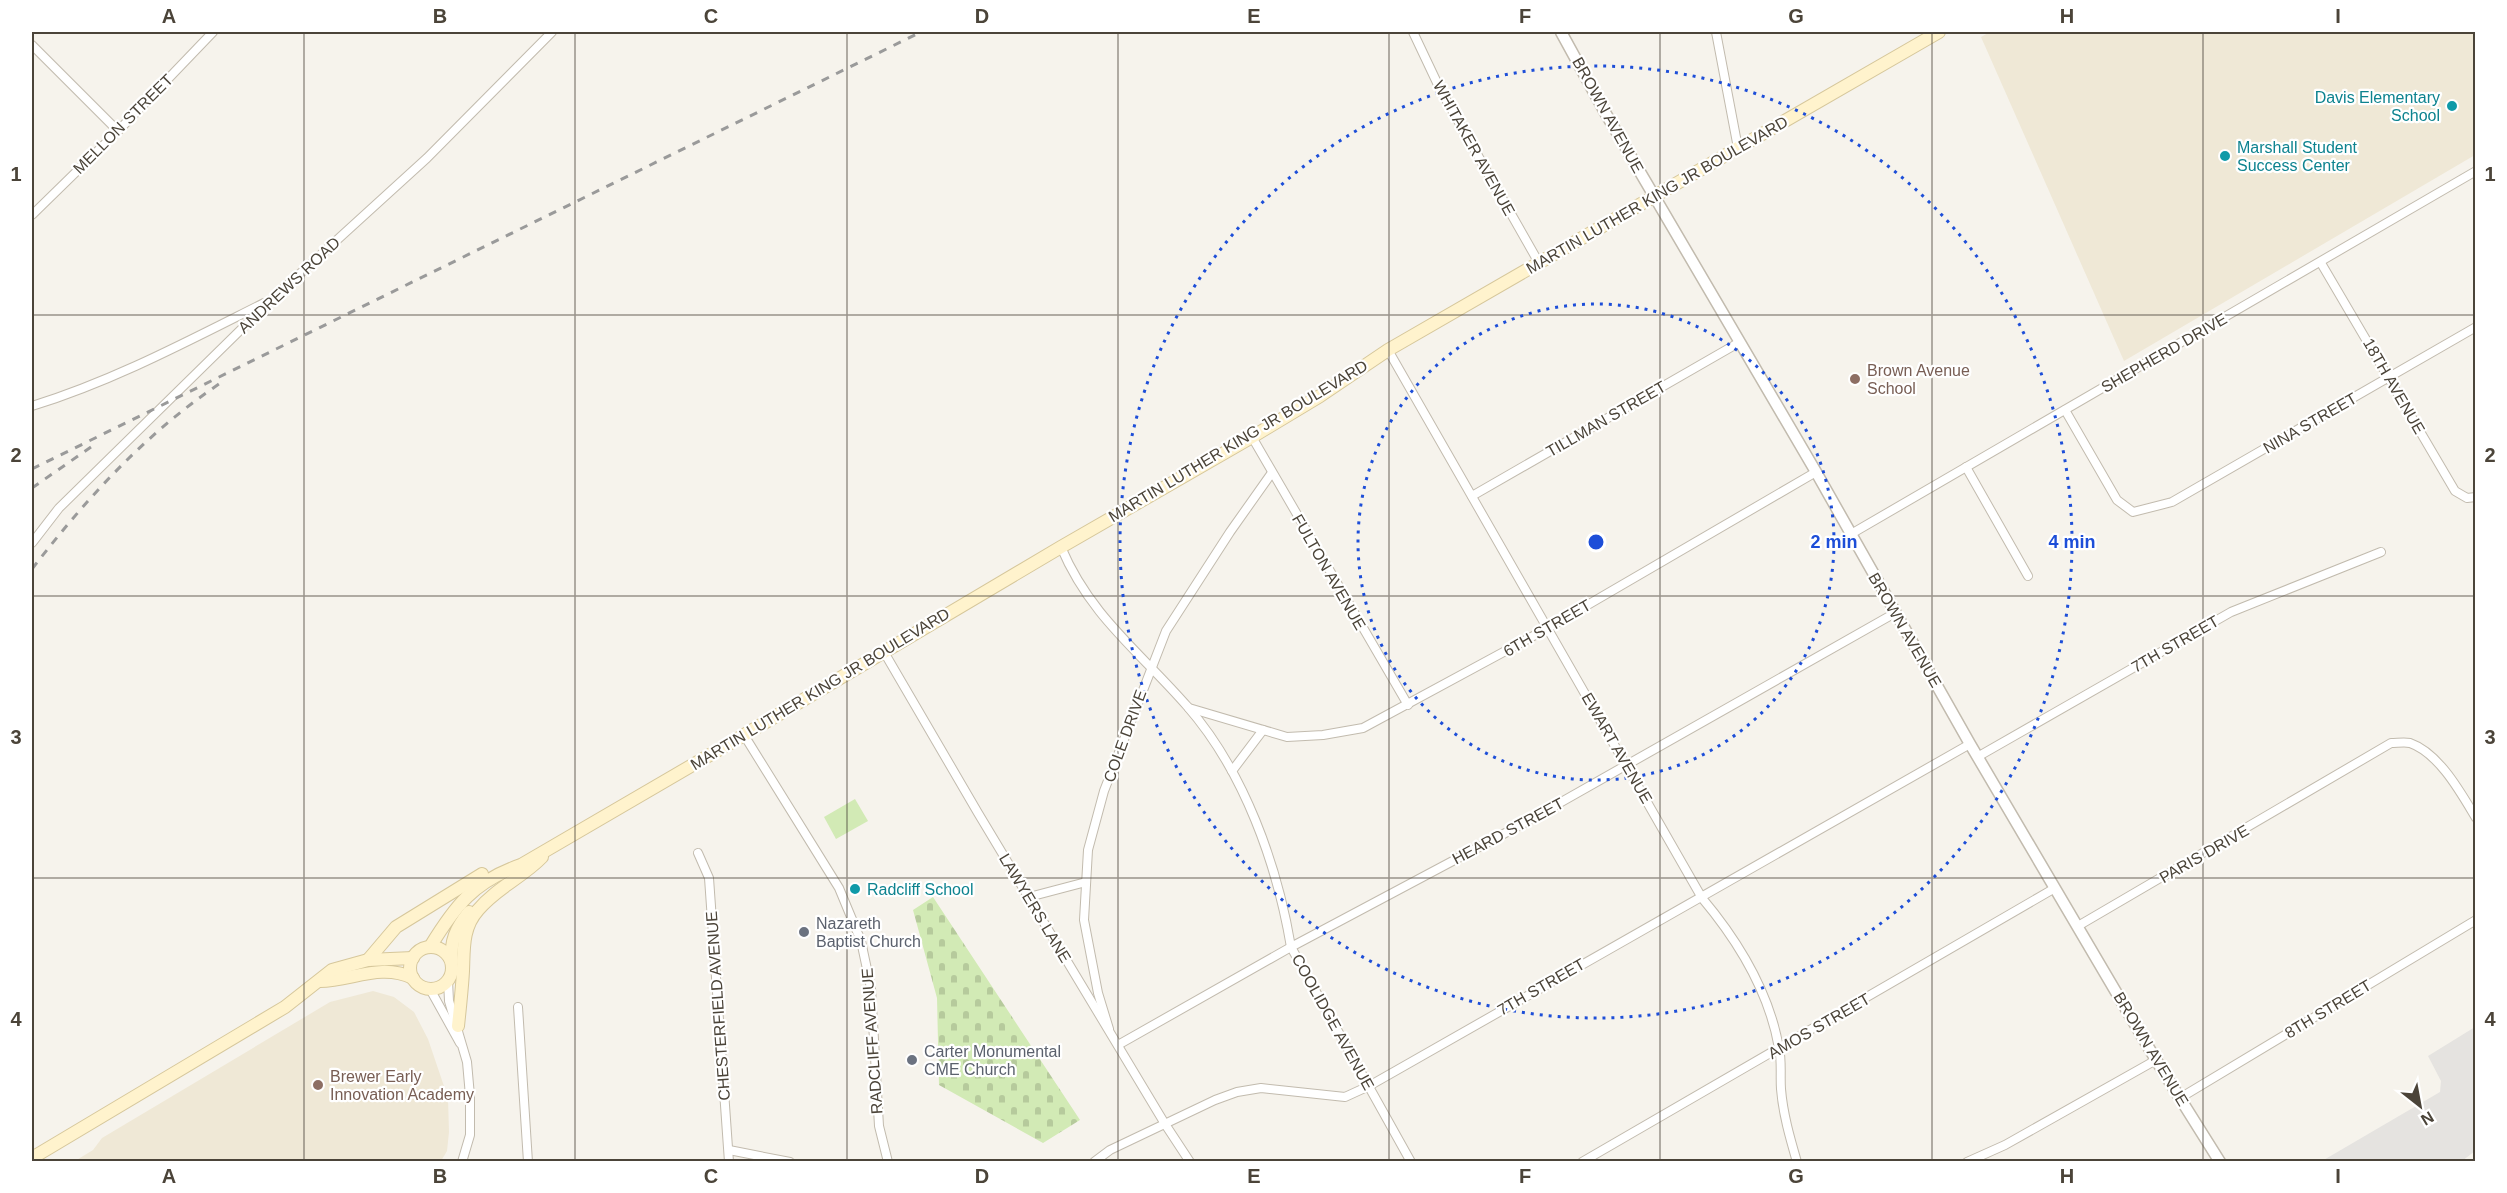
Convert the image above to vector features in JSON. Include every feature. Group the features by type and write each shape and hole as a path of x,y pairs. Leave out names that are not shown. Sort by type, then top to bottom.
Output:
{"main road":[{"name":"MARTIN LUTHER KING JR BOULEVARD","path":"452,961 451,949 454,933 475,905 521,865 554,844 1252,437 1320,396 1388,350 1939,32"},
{"path":"458,1026 463,953 468,924 478,910 497,892 532,868 554,844"},
{"name":"MARTIN LUTHER KING JR BOULEVARD","path":"368,960 396,927 418,913 503,862 539,854"},
{"name":"MARTIN LUTHER KING JR BOULEVARD","path":"430,947 441,928 475,888 498,873 521,865"},
{"path":"430,947 443,950 452,961 452,975 443,986 430,989 423,988 410,972 413,958 423,949 430,947"},
{"path":"32,1156 285,1007 332,970 368,960 413,958"},
{"path":"320,981 332,981 380,970 401,973 413,978"}],"street":[{"name":"MELLON STREET","path":"32,215 118,131 213,32"},
{"name":"ANDREWS ROAD","path":"32,543 59,508 270,301 427,158 552,32"},
{"name":"WHITAKER AVENUE","path":"1413,32 1440,89 1539,263"},
{"name":"BROWN AVENUE","path":"1562,32 1653,195 1816,472 1970,744 2156,1060 2220,1161"},
{"path":"1716,32 1738,148"},
{"path":"32,45 118,131"},
{"name":"SHEPHERD DRIVE","path":"1851,534 2321,263 2475,171"},
{"name":"18TH AVENUE","path":"2321,263 2455,490 2467,498 2475,497"},
{"path":"32,406 76,392 142,363 270,301"},
{"name":"NINA STREET","path":"2065,410 2117,500 2133,512 2172,502 2475,327"},
{"name":"TILLMAN STREET","path":"1472,496 1740,342"},
{"name":"EWART AVENUE","path":"1388,350 1702,898 1728,929 1746,959 1765,997 1780,1049 1781,1090 1789,1134 1797,1161"},
{"name":"FULTON AVENUE","path":"1252,437 1271,474 1408,705"},
{"path":"1966,467 2028,576"},
{"name":"6TH STREET","path":"1189,708 1287,736 1323,735 1363,728 1548,628 1816,472"},
{"name":"COLE DRIVE","path":"1109,1029 1098,993 1084,920 1088,850 1104,791 1166,631 1230,532 1271,474"},
{"name":"COOLIDGE AVENUE","path":"1060,547 1072,575 1099,612 1189,708 1232,771 1270,862 1284,907 1291,947 1411,1161"},
{"name":"7TH STREET","path":"1979,756 2231,612 2381,552"},
{"name":"HEARD STREET","path":"1118,1045 1291,947 1627,766 1895,613"},
{"name":"LAWYERS LANE","path":"884,652 1165,1124 1190,1161"},
{"path":"1232,771 1263,730"},
{"name":"RADCLIFF AVENUE","path":"744,735 838,888 861,941 871,988 879,1126 888,1161"},
{"name":"PARIS DRIVE","path":"2078,926 2391,743 2410,743 2430,756 2450,775 2475,818"},
{"name":"7TH STREET","path":"1094,1161 1110,1150 1237,1092 1261,1088 1345,1097 1369,1086 1970,744"},
{"name":"CHESTERFIELD AVENUE","path":"698,853 709,878 729,1161"},
{"path":"1029,897 1086,882"},
{"name":"AMOS STREET","path":"1582,1161 1780,1049 2055,888"},
{"name":"8TH STREET","path":"2180,1098 2475,920"},
{"path":"448,981 449,1001 467,1062 470,1096 470,1135 462,1161"},
{"path":"430,989 462,1046"},
{"path":"518,1007 528,1161"},
{"path":"1967,1161 2005,1145 2156,1060"},
{"path":"729,1150 790,1161"}],"shaded area":[{"path":"1990,32 2475,32 2475,155 2124,361 1981,37"},
{"name":"Brewer Early Innovation Academy","path":"373,991 394,997 414,1012 428,1039 448,1098 447,1151 441,1161 75,1161 93,1150 102,1138 330,1002"},
{"path":"2475,1027 2475,1151 2462,1161 2322,1161 2440,1092 2441,1081 2428,1056"}],"green space":[{"path":"855,799 868,821 836,839 824,817"},
{"path":"933,897 1080,1120 1043,1143 939,1085 937,998 913,910"}],"railway":[{"path":"32,469 921,32"},
{"path":"32,569 118,469 166,424 219,384"},
{"path":"32,488 91,447"}],"place":[{"name":"Davis Elementary School","path":"2452,106"},
{"name":"Marshall Student Success Center","path":"2225,156"},
{"name":"Brown Avenue School","path":"1855,379"},
{"name":"Radcliff School","path":"855,889"},
{"name":"Nazareth Baptist Church","path":"804,932"},
{"name":"Carter Monumental CME Church","path":"912,1060"},
{"name":"Brewer Early Innovation Academy","path":"318,1085"}]}
